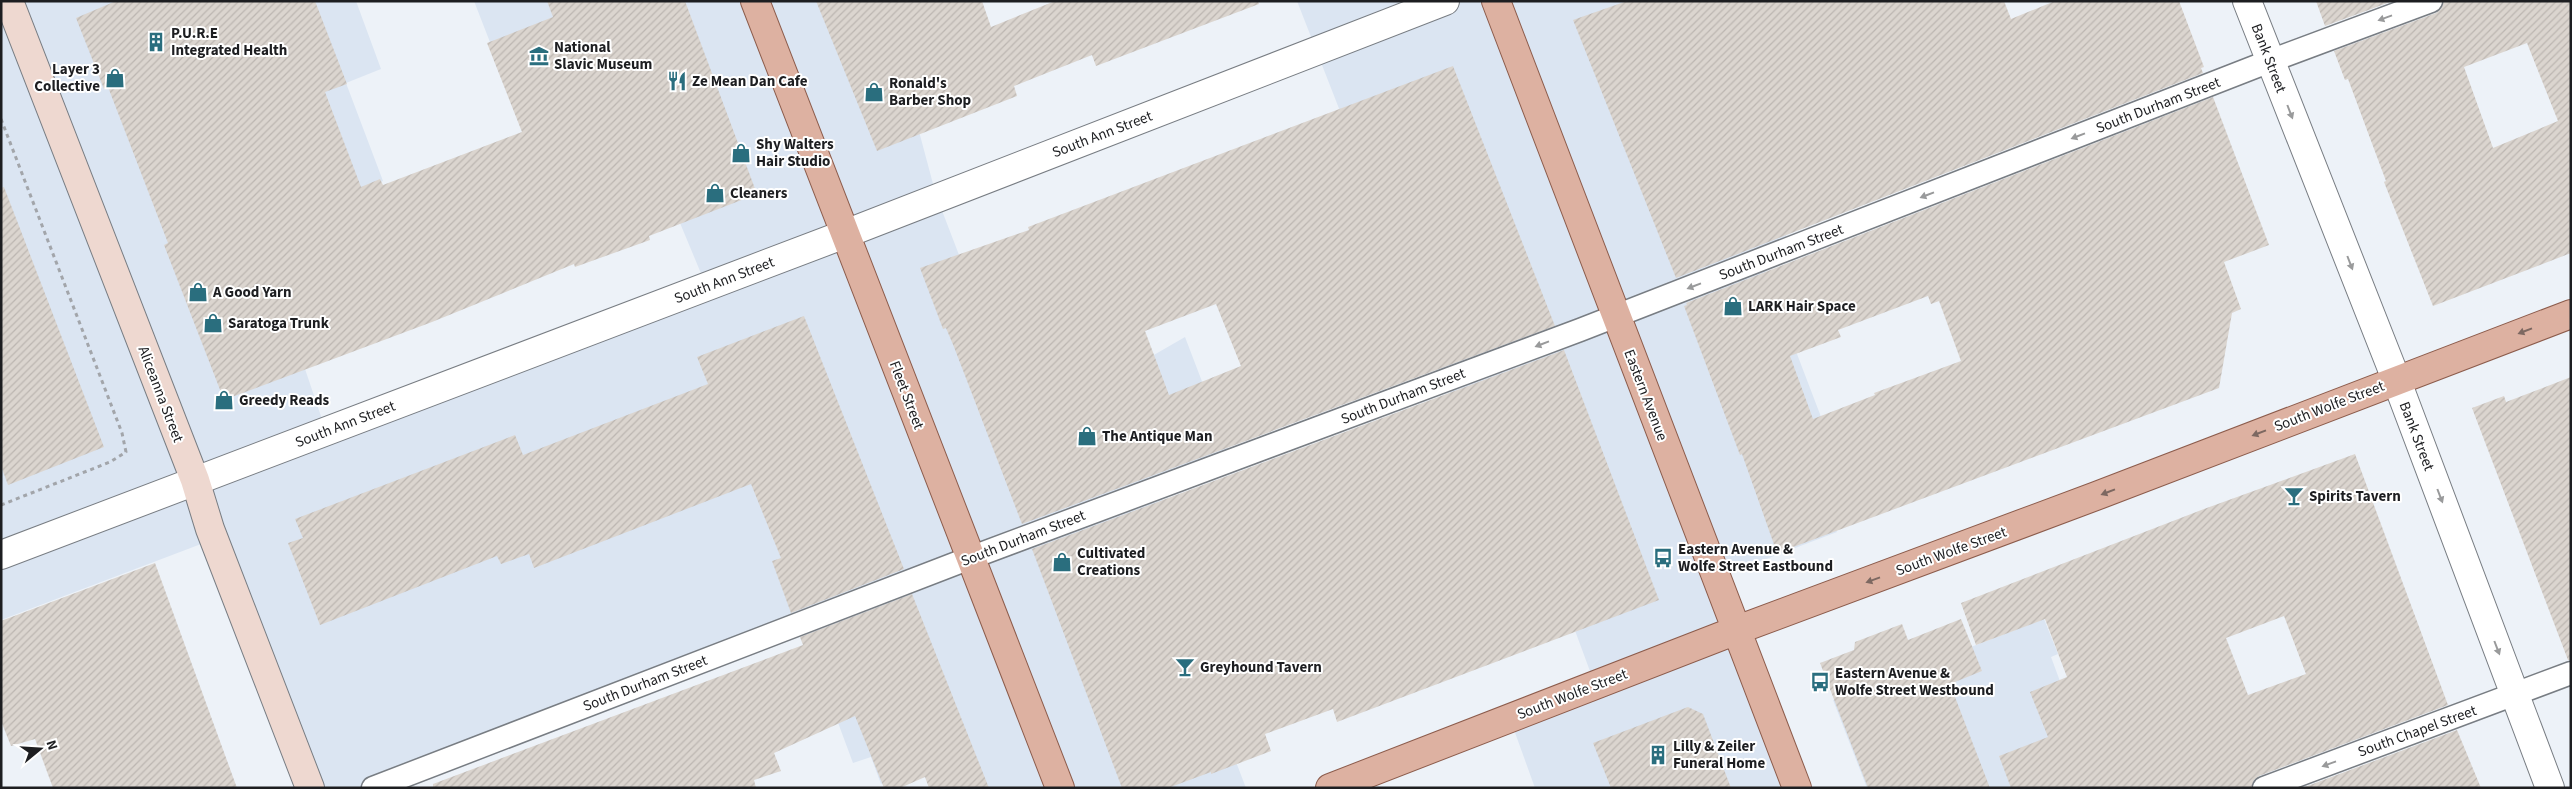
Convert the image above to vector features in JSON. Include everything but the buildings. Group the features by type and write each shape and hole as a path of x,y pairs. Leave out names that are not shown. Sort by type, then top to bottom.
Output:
{"main road":[{"name":"Aliceanna Street","path":"9,1 194,480 217,548 310,788"},
{"name":"Fleet Street","path":"755,1 1060,788"},
{"name":"Eastern Avenue","path":"1496,1 1798,788"},
{"name":"South Wolfe Street","path":"1330,788 1737,630 2096,496 2571,314"}],"street":[{"name":"South Ann Street","path":"1,556 194,480 845,234 1445,1"},
{"name":"Bank Street","path":"2247,1 2396,380 2550,788"}],"lane":[{"name":"South Durham Street","path":"373,788 970,558 1616,316 2270,61 2431,1"},
{"name":"South Chapel Street","path":"2264,788 2571,673"}],"path":[{"path":"1,119 122,433 126,452 110,462 1,505"}],"shaded area":[{"path":"1,1 356,1 381,69 346,83 383,181 305,210 305,369 326,431 705,283 680,223 507,86 474,1 982,1 894,38 936,195 994,346 1057,411 1185,337 1232,460 1158,489 1199,594 1182,621 1246,788 931,788 923,769 881,784 871,757 853,763 802,626 373,788 304,788 209,541 1,620"},
{"path":"1297,1 1691,1 1790,245 1760,257 1831,443 1810,462 1837,532 1719,577 1788,788 1535,788 1509,716 1594,682 1536,525 1506,536"},
{"path":"2044,619 2058,654 2051,657 2077,727 2012,788 1867,788 1833,700"}],"place":[{"name":"P.U.R.E Integrated Health","path":"156,42"},
{"name":"National Slavic Museum","path":"539,56"},
{"name":"Layer 3 Collective","path":"115,78"},
{"name":"Ze Mean Dan Cafe","path":"677,81"},
{"name":"Ronald's Barber Shop","path":"874,92"},
{"name":"Shy Walters Hair Studio","path":"741,153"},
{"name":"Cleaners","path":"715,193"},
{"name":"A Good Yarn","path":"198,292"},
{"name":"LARK Hair Space","path":"1733,306"},
{"name":"Saratoga Trunk","path":"213,323"},
{"name":"Greedy Reads","path":"224,400"},
{"name":"The Antique Man","path":"1087,436"},
{"name":"Spirits Tavern","path":"2294,496"},
{"name":"Eastern Avenue & Wolfe Street Eastbound","path":"1663,558"},
{"name":"Cultivated Creations","path":"1062,562"},
{"name":"Greyhound Tavern","path":"1185,667"},
{"name":"Eastern Avenue & Wolfe Street Westbound","path":"1820,682"},
{"name":"Lilly & Zeiler Funeral Home","path":"1658,755"}]}
